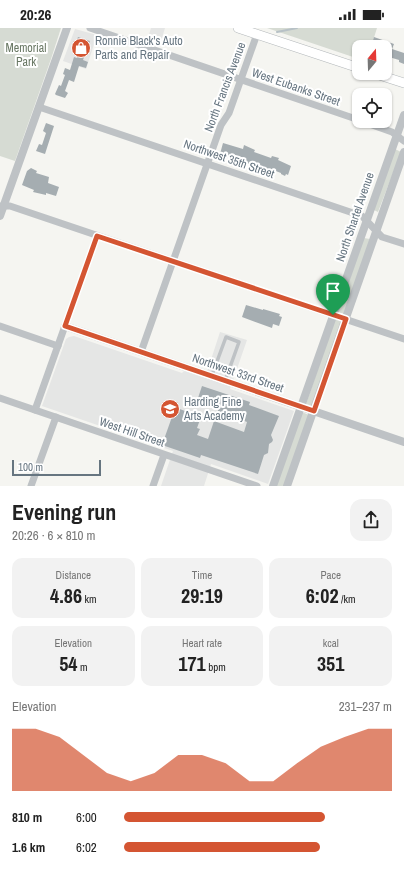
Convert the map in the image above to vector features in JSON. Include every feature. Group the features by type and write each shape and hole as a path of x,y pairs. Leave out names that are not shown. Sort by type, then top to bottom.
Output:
{"main road":[{"path":"238,28 352,66"},
{"path":"392,79 404,83"}],"street":[{"path":"0,216 2,206 67,28"},
{"name":"West Eubanks Street","path":"90,28 352,118"},
{"name":"North Francis Avenue","path":"141,352 222,123 229,113 257,34"},
{"name":"Northwest 35th Street","path":"39,107 362,216 382,236 404,244"},
{"name":"North Shartel Avenue","path":"273,486 404,115"},
{"name":"West Eubanks Street","path":"380,128 392,132 404,141"},
{"name":"North Shartel Avenue","path":"287,486 404,152"},
{"path":"2,206 10,206 404,339"},
{"path":"35,410 97,236"},
{"path":"0,326 58,346"},
{"name":"Northwest 33rd Street","path":"65,326 301,407 403,440"},
{"name":"West Hill Street","path":"0,398 257,486"},
{"path":"32,486 56,417"},
{"path":"153,486 164,454"}],"lane":[{"path":"212,376 226,337 239,342 225,381"}],"shaded area":[{"path":"151,28 165,28 160,45 147,41"},
{"name":"Ronnie Black's Auto Parts and Repair","path":"75,29 97,35 86,69 63,61"},
{"name":"Harding Fine Arts Academy","path":"220,332 247,340 230,389 294,411 268,484 211,464 204,486 161,486 173,451 42,406 66,339 69,337 74,336 182,373 184,371 205,378"}],"green space":[{"name":"Memorial Park","path":"0,28 61,28 15,161 0,156"},
{"path":"267,28 377,28 373,40 352,40 352,57"},
{"path":"395,149 401,152 378,212 374,210"},
{"path":"364,238 370,239 344,314 338,312"},
{"path":"335,319 342,322 312,406 306,404"},
{"path":"302,412 309,415 284,486 276,486"}],"building":[{"path":"78,37 90,41 83,60 88,62 86,68 79,66 74,82 69,80 65,91 68,93 65,98 55,94 59,85 61,86 65,75 63,74 65,68 70,70 74,57 77,58 81,44 76,42"},
{"path":"374,37 383,40 373,40"},
{"path":"392,49 404,53 404,64 399,62 399,60 392,58"},
{"path":"46,123 54,126 45,154 36,151 39,144 42,145 46,133 43,131"},
{"path":"223,143 243,149 244,145 255,150 254,152 271,158 272,156 279,158 278,160 291,166 288,175 286,174 285,176 273,170 272,172 261,168 261,166 253,163 252,165 223,156 220,154"},
{"path":"31,168 37,171 36,173 49,177 48,183 59,187 56,196 46,193 46,195 33,192 34,190 22,185 27,171"},
{"path":"246,305 280,314 279,316 282,317 279,326 273,324 272,328 242,317"},
{"path":"202,386 250,402 249,405 279,416 271,435 273,440 269,444 268,453 264,455 258,474 201,455 200,458 162,445 173,414 175,414 177,408 201,417 197,428 200,429 197,435 208,439 214,421 244,432 247,422 218,411 218,409 208,405 207,407 196,404"}],"waterway":[{"path":"277,32 297,28"}],"place":[{"name":"Ronnie Black's Auto Parts and Repair","path":"81,48"},
{"name":"Harding Fine Arts Academy","path":"170,409"}],"route":[{"path":"97,236 333,315 346,319 314,411 65,326 97,236"}]}
